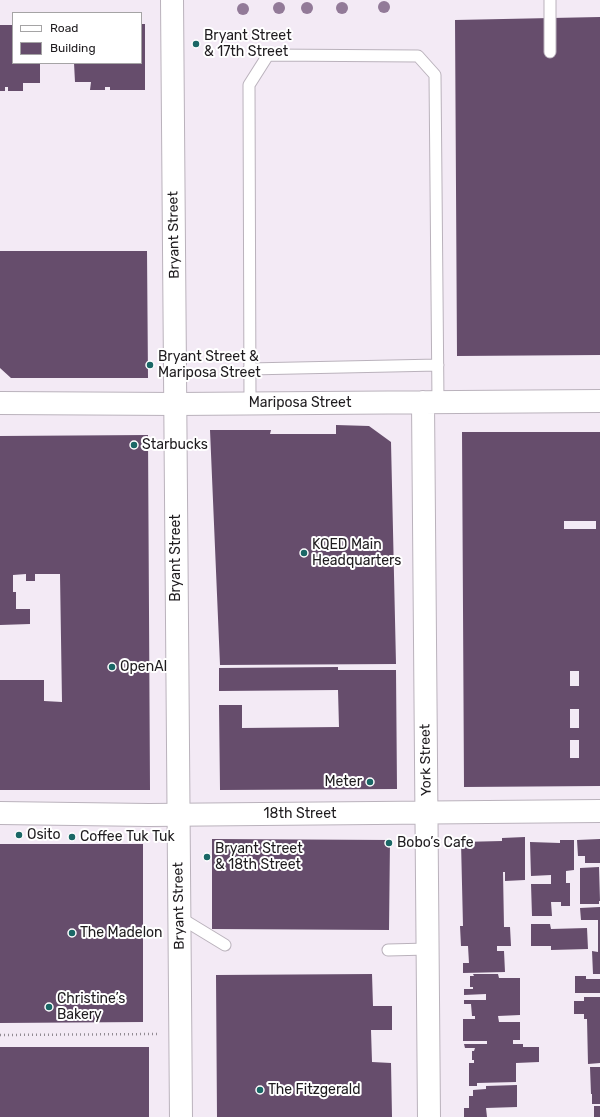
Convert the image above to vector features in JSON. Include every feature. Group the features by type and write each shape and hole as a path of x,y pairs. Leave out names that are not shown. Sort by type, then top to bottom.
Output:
{"street":[{"name":"Bryant Street","path":"172,0 181,1117"},
{"name":"Mariposa Street","path":"0,403 176,404 600,401"},
{"name":"York Street","path":"428,1117 427,813 430,402"},
{"name":"18th Street","path":"0,813 178,815 600,812"}],"lane":[{"path":"550,0 550,52"},
{"path":"250,403 249,85 268,55 418,56 435,75 438,365 430,402"},
{"path":"250,369 438,365"},
{"path":"179,917 225,945"},
{"path":"388,950 428,949"}],"path":[{"path":"0,1035 180,1034"}],"building":[{"path":"600,17 600,355 457,356 455,20"},
{"path":"142,24 145,24 145,90 110,90 110,87 105,87 105,90 90,90 91,82 75,82 74,64 142,64"},
{"path":"0,25 12,25 12,64 40,64 40,83 23,83 23,91 8,91 8,87 5,87 5,91 0,91"},
{"path":"0,251 147,251 148,378 11,378 0,368"},
{"name":"KQED Main Headquarters","path":"336,425 369,426 391,442 396,664 220,665 210,430 271,430 270,434 336,434"},
{"path":"462,432 600,432 600,786 464,787","holes":["564,521 596,521 596,529 564,529","570,671 579,671 579,686 570,686","570,709 579,709 579,728 570,728","570,740 579,740 579,758 570,758"]},
{"path":"148,435 150,790 0,790 0,680 44,680 44,701 62,702 60,574 35,574 35,581 26,581 26,574 13,575 13,592 16,592 16,609 30,609 30,624 0,625 0,436"},
{"path":"338,667 338,670 396,670 397,789 220,790 219,705 242,705 242,728 339,727 338,690 219,691 219,668"},
{"path":"525,837 525,880 505,881 505,872 503,872 504,927 510,927 511,946 497,946 497,951 504,951 505,972 463,973 463,963 469,963 468,946 461,946 460,926 463,926 461,842 502,841 502,838"},
{"path":"212,839 390,840 389,930 212,929"},
{"path":"600,839 600,863 585,863 585,856 578,856 577,840"},
{"path":"560,840 574,840 574,870 566,871 566,883 570,883 570,906 561,906 561,902 551,902 552,916 532,916 531,884 551,884 551,875 531,876 530,842 560,843"},
{"name":"The Madelon","path":"0,844 143,844 143,1022 0,1023"},
{"path":"599,867 599,904 580,904 580,868"},
{"path":"600,907 600,974 593,974 592,951 598,952 598,920 581,920 580,908"},
{"path":"531,924 550,924 551,929 587,928 588,949 551,950 551,946 531,946"},
{"path":"372,974 373,1006 392,1006 392,1030 371,1030 372,1062 391,1063 392,1117 217,1117 216,975"},
{"path":"473,974 498,974 499,978 520,978 520,1015 498,1016 499,1022 520,1022 520,1040 513,1040 513,1044 523,1044 523,1047 539,1047 539,1062 516,1063 516,1082 477,1083 477,1086 469,1086 469,1063 474,1063 474,1060 472,1060 472,1051 474,1051 475,1048 465,1048 464,1044 487,1044 487,1041 463,1041 463,1019 475,1019 475,1016 472,1016 471,1004 464,1004 464,1000 486,1000 486,994 464,995 464,989 473,989 473,987 470,987 470,976 474,976"},
{"path":"575,976 586,976 586,979 600,979 600,993 575,993"},
{"path":"584,997 600,997 600,1063 588,1064 587,1019 584,1019 584,1014 574,1014 574,1001 584,1001"},
{"path":"0,1047 149,1047 149,1117 0,1117"},
{"path":"590,1067 600,1067 600,1104 592,1104"},
{"path":"517,1085 517,1107 486,1108 487,1117 464,1117 464,1108 469,1108 469,1096 473,1096 473,1090 486,1089 486,1086"},
{"path":"594,1106 600,1106 600,1117 594,1117"}],"place":[{"name":"Bryant Street & 17th Street","path":"196,44"},
{"name":"Bryant Street & Mariposa Street","path":"150,365"},
{"name":"Starbucks","path":"134,445"},
{"name":"KQED Main Headquarters","path":"304,553"},
{"name":"OpenAI","path":"112,667"},
{"name":"Meter","path":"370,782"},
{"name":"Osito","path":"19,835"},
{"name":"Coffee Tuk Tuk","path":"72,837"},
{"name":"Bobo’s Cafe","path":"389,843"},
{"name":"Bryant Street & 18th Street","path":"207,857"},
{"name":"The Madelon","path":"72,933"},
{"name":"Christine’s Bakery","path":"49,1007"},
{"name":"The Fitzgerald","path":"260,1090"}]}
